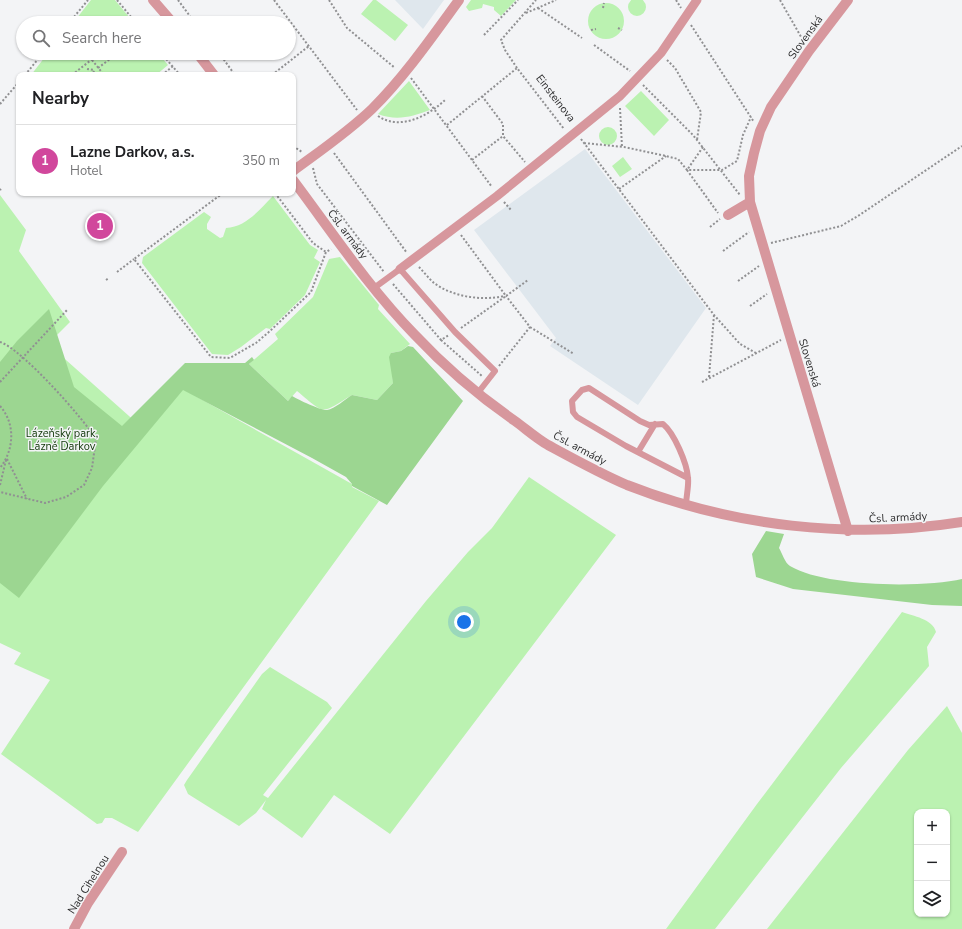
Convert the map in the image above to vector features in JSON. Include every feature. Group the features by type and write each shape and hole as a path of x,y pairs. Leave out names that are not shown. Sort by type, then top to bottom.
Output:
{"street":[{"path":"153,0 167,16"},
{"path":"296,169 372,109 406,72 459,0"},
{"path":"574,135 620,96 661,53 697,0"},
{"name":"Slovenská","path":"848,0 809,50 771,107 760,131 749,176 748,203 848,531"},
{"path":"202,60 212,72"},
{"name":"Einsteinova","path":"400,269 574,135"},
{"name":"Čsl. armády","path":"296,184 374,288 414,335 477,394 546,444 625,484 686,506 788,526 848,531 922,528 962,522"},
{"path":"725,216 748,203"},
{"name":"Nad Cihelnou","path":"74,929 88,903 122,852"}],"lane":[{"name":"Einsteinova","path":"374,288 400,269"},
{"path":"400,269 455,332 496,371 477,394"},
{"path":"686,506 688,478 682,456 671,433 663,424 649,425 640,421 589,388 582,390 572,401 573,412 576,417 688,478"},
{"path":"638,452 655,424"}],"path":[{"path":"74,16 88,0"},
{"path":"117,0 130,16"},
{"path":"178,0 190,16"},
{"path":"274,0 286,16"},
{"path":"329,0 347,28 397,70 406,72 498,195 511,210"},
{"path":"484,35 518,0"},
{"path":"525,13 536,0"},
{"path":"525,13 556,0"},
{"path":"676,0 686,18 760,131"},
{"path":"780,0 809,50"},
{"path":"603,8 604,3"},
{"path":"538,8 582,38"},
{"name":"Einsteinova","path":"525,13 501,40 505,50 517,68 574,135"},
{"path":"618,28 622,30"},
{"path":"296,29 358,111"},
{"path":"591,30 596,29"},
{"path":"594,45 627,69 697,140 748,203"},
{"path":"296,56 309,46"},
{"path":"661,53 675,68 701,112 697,140"},
{"path":"27,72 37,60"},
{"path":"78,72 92,60 101,72"},
{"path":"85,65 88,69 94,70 108,60"},
{"path":"167,60 178,72"},
{"path":"223,60 233,72"},
{"path":"276,72 291,60"},
{"path":"166,72 173,66"},
{"path":"446,125 517,68"},
{"path":"0,104 16,85"},
{"path":"482,96 502,124 503,136 531,169"},
{"path":"620,96 622,147"},
{"path":"372,109 386,122 402,122 419,118 435,109 445,100"},
{"path":"687,170 722,170 738,161 743,135 751,117"},
{"path":"574,135 584,143 714,315 740,344 756,352"},
{"path":"472,160 503,136"},
{"path":"584,143 622,147 678,159 725,216"},
{"path":"328,145 412,260 434,283 456,294 475,298 496,298 506,296 528,280"},
{"path":"762,245 841,226 962,146"},
{"path":"687,170 703,147"},
{"path":"619,189 666,156"},
{"path":"117,272 219,196"},
{"path":"134,259 211,358 230,358 256,343 311,292 326,253 313,243 277,196"},
{"path":"455,228 530,327 574,354"},
{"path":"722,251 750,231 752,237"},
{"path":"738,281 760,267 757,258"},
{"path":"766,287 770,301"},
{"path":"750,306 768,294"},
{"path":"0,382 68,309"},
{"path":"709,378 714,315"},
{"path":"496,371 530,327"},
{"path":"702,382 756,352 789,336"},
{"path":"441,340 487,381"},
{"path":"0,342 23,357 85,421 96,439 92,468 84,485 66,497 45,504 0,492"},
{"path":"0,406 10,423 12,441 0,484"},
{"path":"7,459 27,499"},
{"path":"0,468 7,459"}],"shaded area":[{"path":"395,0 444,0 423,29"},
{"path":"585,149 706,308 638,405 550,346 556,338 474,230"}],"green space":[{"path":"634,-1 640,-1 646,7 643,13 637,16 631,13 628,7"},
{"path":"91,0 115,0 128,16 78,16"},
{"path":"373,0 376,0 408,25 395,41 361,14"},
{"path":"471,0 516,0 501,16 494,10 494,7 483,4 482,8 469,11 466,7"},
{"path":"610,3 619,8 623,14 623,28 619,34 610,39 602,39 593,34 589,28 588,17 593,8 599,4"},
{"path":"43,60 164,60 168,65 160,72 33,72"},
{"path":"409,81 430,110 417,115 398,118 378,114"},
{"path":"641,91 669,120 654,136 625,106"},
{"path":"608,127 614,130 617,136 614,142 608,145 602,142 599,136 602,130"},
{"path":"623,157 632,169 620,177 612,166"},
{"name":"Lázeňský park, Lázně Darkov","path":"0,195 26,230 19,251 70,322 48,344 147,432 183,389 352,484 352,487 379,501 138,832 112,818 105,818 102,823 97,824 1,754 50,680 14,664 21,653 0,643"},
{"path":"273,196 310,245 318,250 314,258 320,262 305,295 270,329 266,328 228,355 212,354 142,263 143,257 204,212 211,217 207,224 207,229 220,238 223,237 226,228 240,225 252,217"},
{"path":"340,257 379,305 378,309 410,344 401,351 391,353 393,383 377,400 352,395 324,410 314,405 297,391 288,401 249,364 278,339 275,334 313,297 329,259"},
{"name":"Lázeňský park, Lázně Darkov","path":"49,309 74,387 122,426 185,363 245,363 252,357 254,360 249,364 288,401 292,396 316,407 327,410 337,406 352,395 377,400 393,383 389,357 391,353 401,351 408,346 413,347 463,401 387,505 352,486 346,477 183,390 103,486 19,598 0,583 0,362 17,341"},
{"path":"529,477 616,535 390,834 334,795 302,838 262,809 266,800 256,813 239,826 188,794 184,785 187,780 262,674 270,667 327,702 332,708 263,795 268,798 426,601 468,552 492,528"},
{"path":"766,531 784,534 779,548 788,565 806,573 826,578 874,584 924,584 962,579 962,606 932,605 793,589 756,577 752,554"},
{"path":"902,612 927,621 936,632 927,647 929,666 841,768 715,929 666,929 757,804"},
{"path":"947,706 962,733 962,929 767,929 908,750"}],"place":[{"name":"Lazne Darkov, a.s.","path":"100,226"}]}
